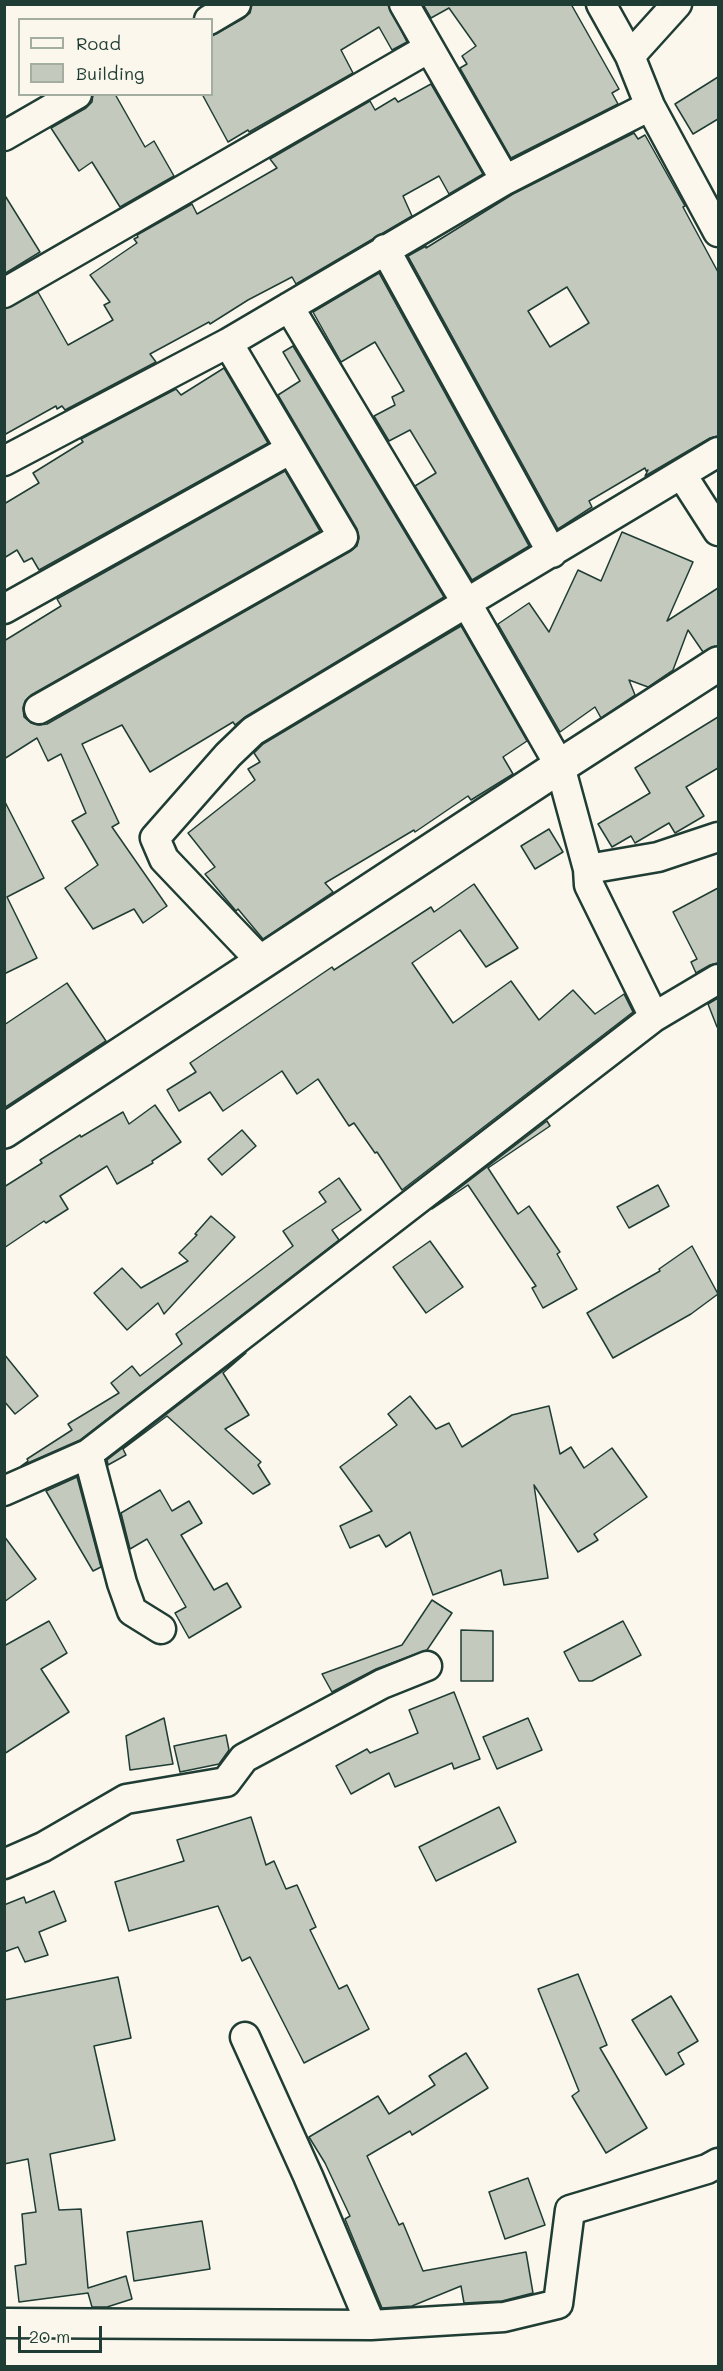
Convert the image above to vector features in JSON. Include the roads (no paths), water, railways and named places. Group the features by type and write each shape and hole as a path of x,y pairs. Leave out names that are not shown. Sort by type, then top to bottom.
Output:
{"main road":[{"path":"4,1131 718,664"}],"street":[{"path":"212,18 236,4"},
{"path":"404,4 505,180"},
{"path":"601,4 630,56 650,106 718,232"},
{"path":"630,56 677,4"},
{"path":"4,292 429,48"},
{"path":"4,136 74,96"},
{"path":"4,461 228,343 505,180 650,106"},
{"path":"385,249 552,553"},
{"path":"289,307 466,602 560,766 588,869 589,885 654,1017"},
{"path":"39,709 343,537 228,343"},
{"path":"4,609 291,449"},
{"path":"262,962 164,859 155,838 228,755 253,731 718,452"},
{"path":"682,475 718,531"},
{"path":"588,869 658,857 718,837"},
{"path":"4,1491 88,1454 654,1017 718,980"},
{"path":"88,1454 122,1583 132,1611 161,1629"},
{"path":"4,1864 43,1847 126,1799 226,1782 244,1758 382,1684 427,1666"},
{"path":"244,2037 308,2176 371,2325"},
{"path":"4,2323 371,2325 504,2317 558,2304 570,2210 715,2173"}]}
